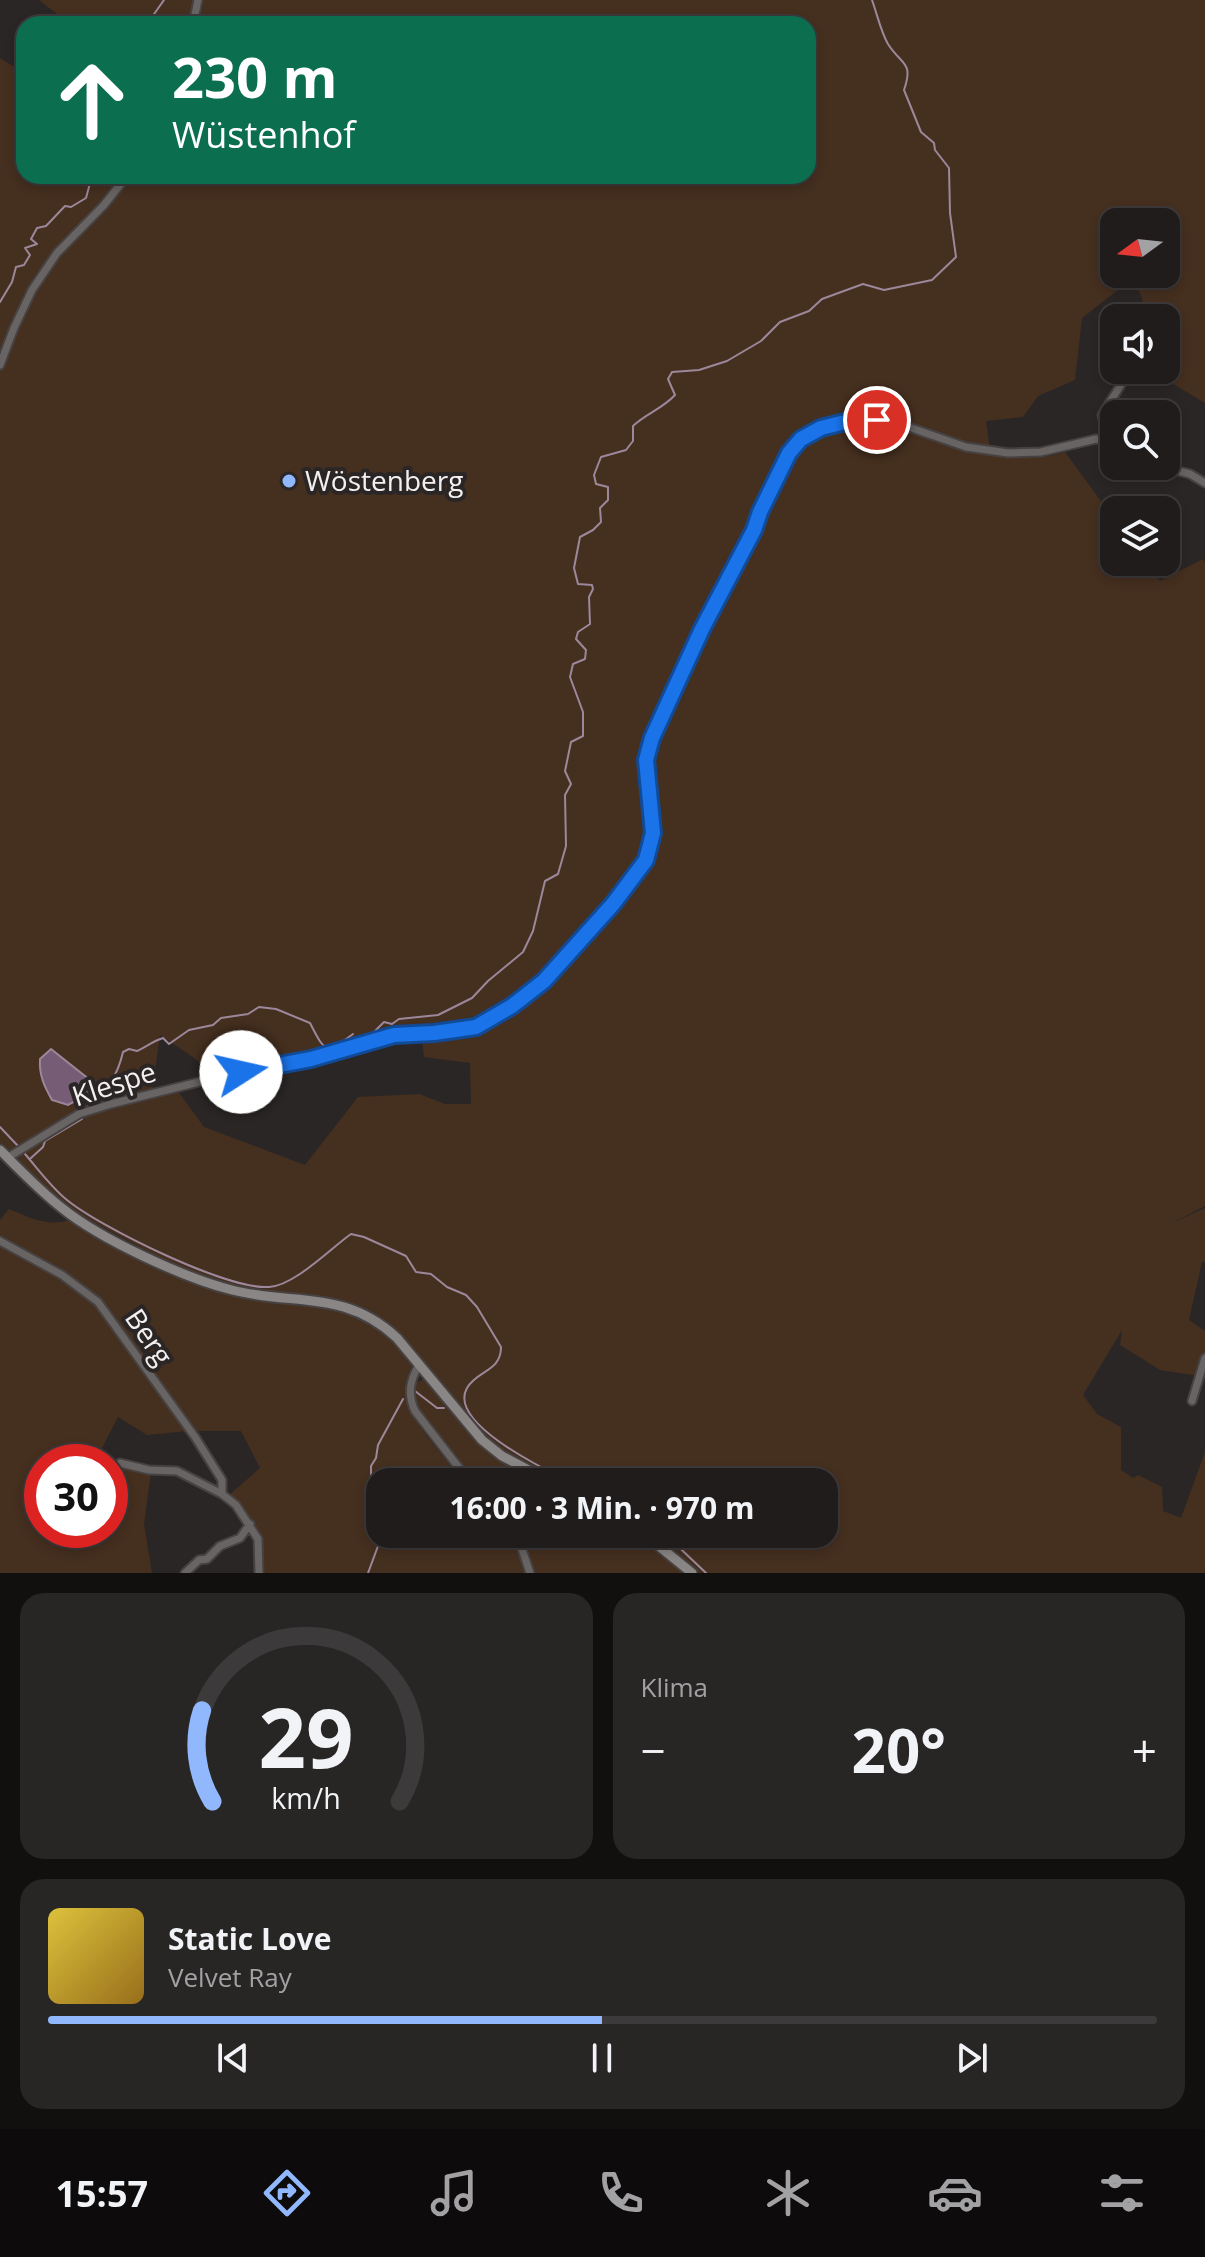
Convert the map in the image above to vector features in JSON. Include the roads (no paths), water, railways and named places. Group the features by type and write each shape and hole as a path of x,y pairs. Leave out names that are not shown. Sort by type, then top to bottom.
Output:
{"main road":[{"path":"4,1154 64,1210 178,1272 234,1291 314,1300 351,1308 382,1324 482,1440 525,1468"},
{"path":"661,1548 692,1573"}],"street":[{"path":"0,365 32,290 57,253 121,184"},
{"name":"Klespe","path":"4,1154 79,1114 111,1104 231,1074 311,1059 394,1035 476,1027 512,1006 544,981 613,904 646,860 653,833 646,760 652,738 702,629 754,530 782,464 801,439 821,428 849,421 877,420 897,423 966,447 1008,453 1041,452 1100,440"},
{"path":"1180,471 1205,483"},
{"name":"Berg","path":"0,1241 62,1275 98,1302 195,1437 222,1480 222,1494"},
{"path":"1192,1401 1205,1358"},
{"path":"419,1365 410,1380 411,1403 459,1468"},
{"name":"Berg","path":"128,1465 149,1470 177,1471 222,1494 236,1505 258,1539 259,1573"},
{"path":"185,1573 220,1546 240,1538 250,1524"},
{"path":"522,1548 530,1573"}],"waterway":[{"path":"153,16 164,0"},
{"path":"364,1035 373,1033 384,1022 392,1024 399,1019 438,1015 472,998 523,952 533,931 545,881 558,874 566,846 565,795 571,784 565,771 571,742 583,736 583,712 570,677 573,664 585,659 586,650 576,639 578,632 590,624 589,597 593,589 592,585 578,584 574,568 580,537 601,522 600,508 608,500 608,487 596,484 594,475 601,457 626,450 633,441 633,426 675,395 668,379 672,372 699,370 727,361 761,341 780,322 809,311 822,299 863,284 884,290 932,280 956,257 950,213 949,168 935,150 934,143 921,132 904,90 907,68 886,39 872,0"},
{"path":"0,302 12,282 16,267 24,265 30,255 25,248 37,244 31,239 37,228 46,226 65,206 71,207 86,198 90,184"},
{"path":"88,1105 111,1082 123,1052 129,1049 137,1051 163,1038 169,1044 189,1030 213,1025 221,1018 248,1014 259,1007 276,1009 310,1023 319,1040 327,1047 337,1045 353,1034"},
{"path":"31,1158 45,1141 82,1119"},
{"path":"0,1127 18,1146"},
{"path":"25,1154 50,1184 83,1212 165,1255 250,1285 269,1287 290,1280 351,1234 406,1256 416,1272 431,1274 447,1287 466,1295 477,1307 501,1347 493,1366 467,1388 465,1402 471,1416 502,1444 543,1468"},
{"path":"415,1391 437,1408 444,1408"},
{"path":"368,1573 381,1538 371,1521 371,1466 378,1445 403,1399"},
{"path":"680,1548 706,1573"}],"place":[{"name":"Wöstenberg","path":"289,481"}]}
